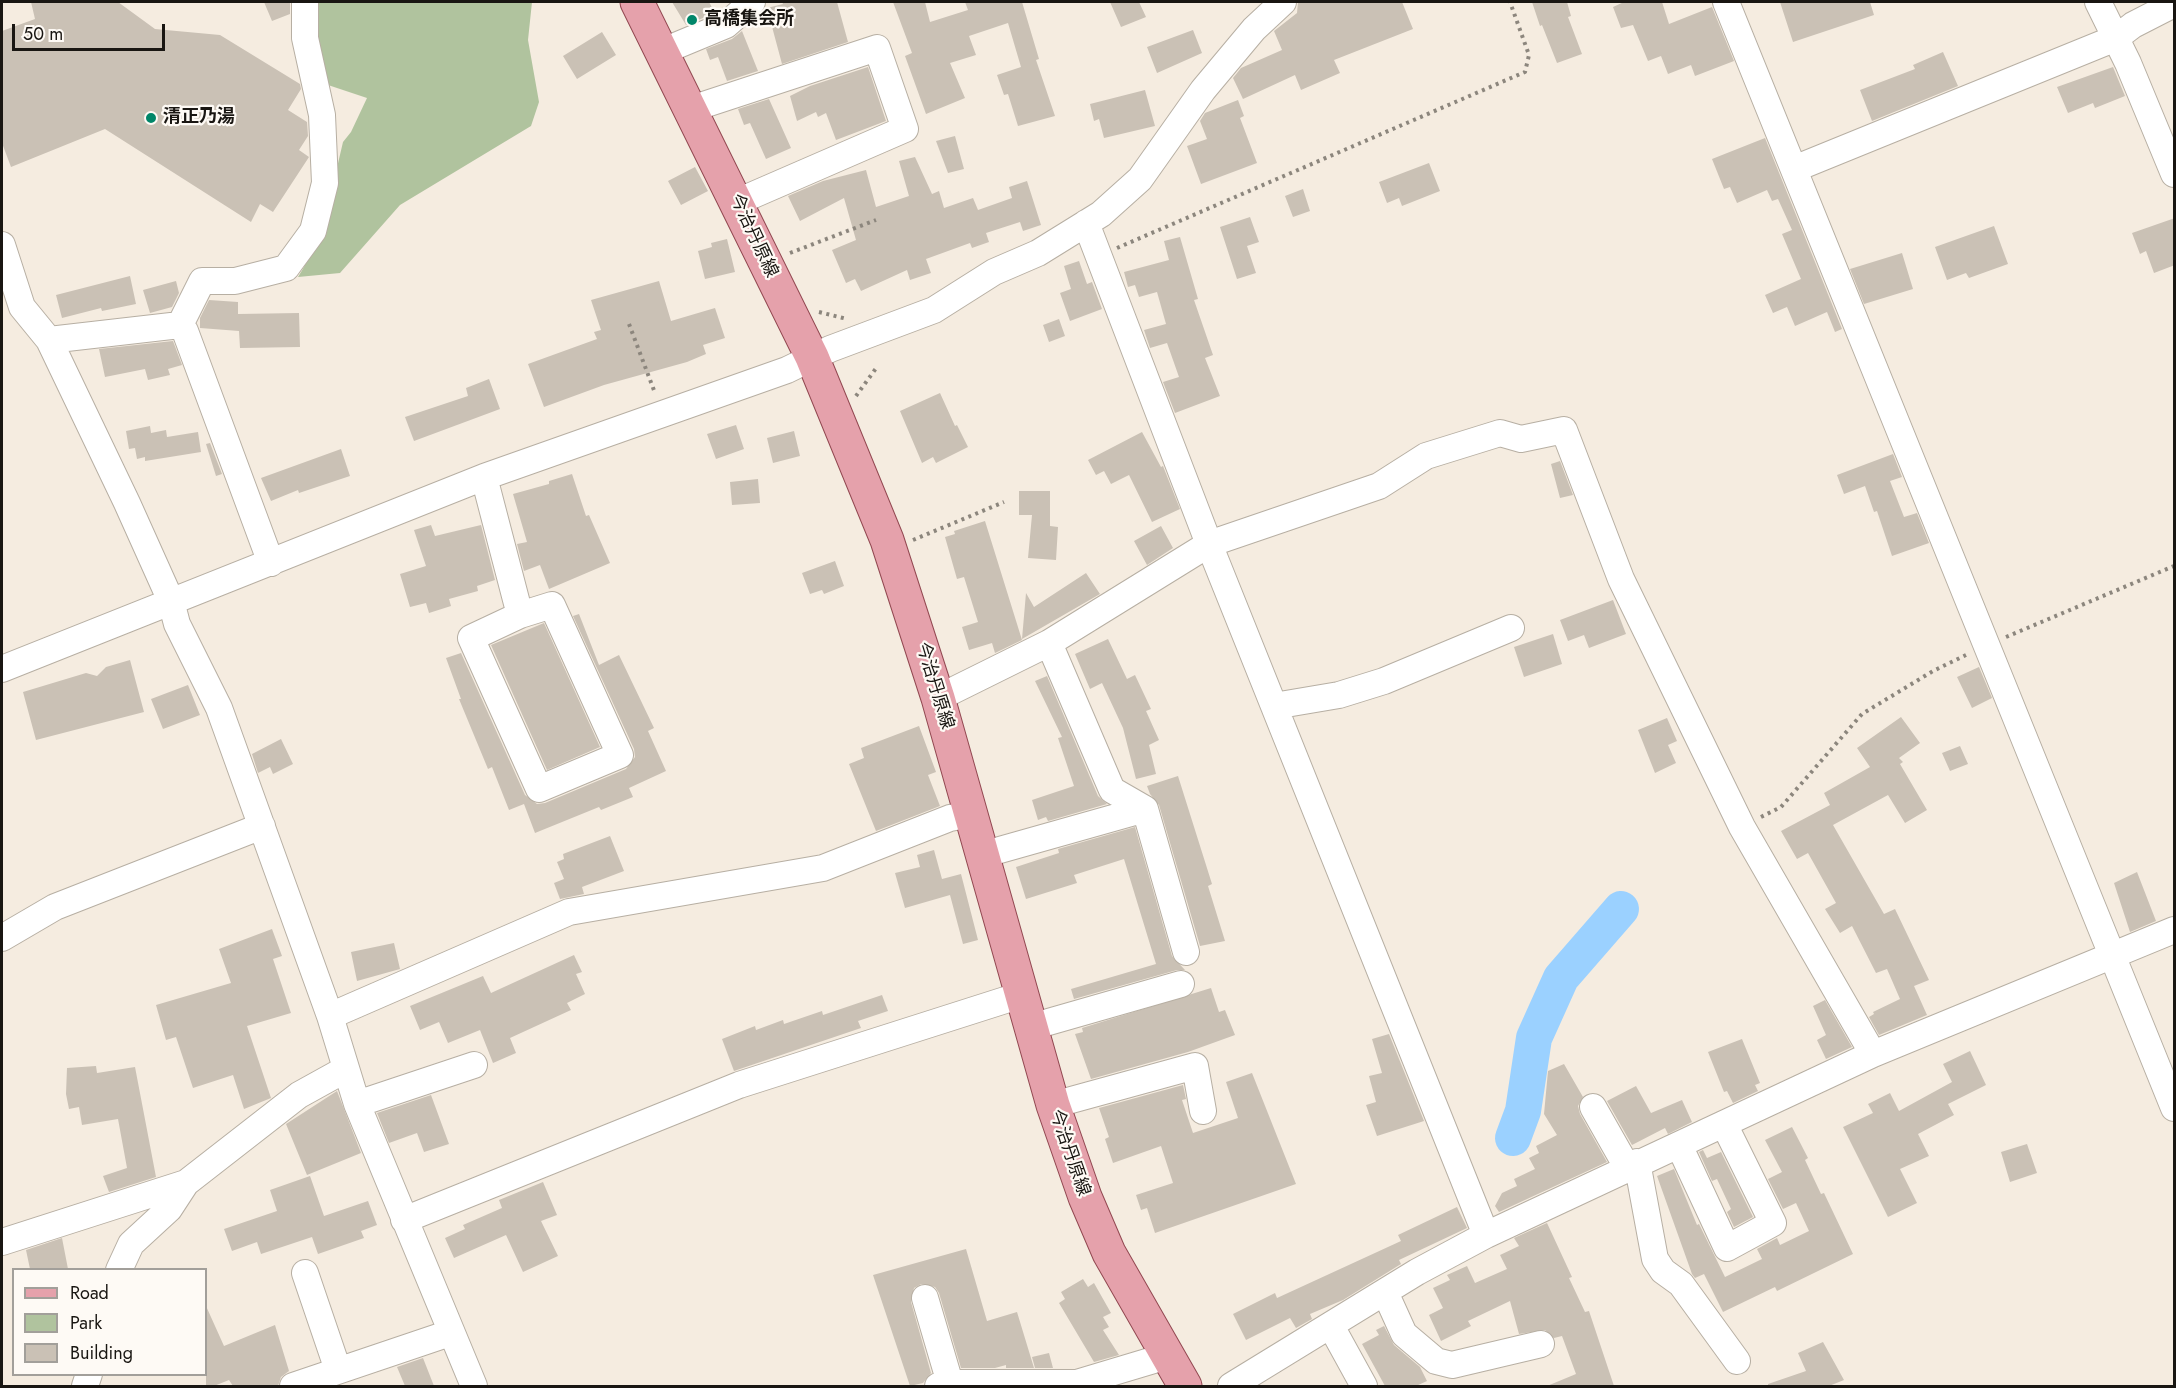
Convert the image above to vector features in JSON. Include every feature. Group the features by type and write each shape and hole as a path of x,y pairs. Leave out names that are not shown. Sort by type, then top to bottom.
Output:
{"main road":[{"name":"今治丹原線","path":"637,2 812,357 891,550 938,698 1053,1106 1097,1227 1185,1386"}],"street":[{"path":"180,325 202,282 235,281 286,268 313,231 325,183 322,115 305,38 305,2"},
{"path":"661,52 726,25 753,2"},
{"path":"2,669 484,477 787,370 812,357 934,310 994,272 1038,253 1101,214 1140,179 1203,90 1254,29 1283,2"},
{"path":"1726,2 2112,958 2175,1108"},
{"path":"2098,2 2175,174"},
{"path":"1794,169 2116,38 2133,25 2175,4"},
{"path":"691,109 877,48 905,129 737,202"},
{"path":"1086,223 1209,544 1486,1235"},
{"path":"2,245 22,308 49,340 127,503 171,601 177,624 219,708 330,1016 357,1104 450,1333 474,1386"},
{"path":"49,340 180,325"},
{"path":"180,325 185,331 271,562"},
{"path":"938,698 957,686 1049,643 1209,544 1379,486 1426,456 1500,433 1521,439 1564,430 1621,579 1742,827 1873,1054"},
{"path":"484,477 519,615"},
{"path":"552,605 621,755 539,789 471,638 519,615 552,605"},
{"path":"1274,706 1339,695 1384,681 1511,628"},
{"path":"1049,643 1112,790 1145,809 1186,952"},
{"path":"982,855 1145,809"},
{"path":"330,1016 569,912 823,868 950,818 971,814"},
{"path":"2,938 56,907 262,826"},
{"path":"1231,1386 1385,1292 1486,1235 1632,1164 1679,1145 1873,1054 2112,958 2175,930"},
{"path":"1031,1027 1181,984"},
{"path":"405,1220 739,1085 1021,995"},
{"path":"357,1104 474,1065"},
{"path":"1053,1106 1195,1066 1203,1111"},
{"path":"119,1268 131,1244 169,1209 186,1183 300,1095 346,1069"},
{"path":"1593,1107 1632,1164 1655,1259 1663,1271 1682,1284 1737,1361"},
{"path":"1679,1145 1727,1248 1773,1222 1724,1124"},
{"path":"2,1242 186,1183"},
{"path":"305,1273 338,1370"},
{"path":"1385,1292 1404,1334 1436,1361 1452,1365 1541,1344"},
{"path":"925,1298 944,1385 1077,1383 1167,1356"},
{"path":"1331,1326 1364,1386"},
{"path":"293,1386 450,1333"}],"path":[{"path":"1097,256 1231,201 1525,72 1529,55 1510,2"},
{"path":"765,262 876,220"},
{"path":"810,310 849,320"},
{"path":"629,324 664,415"},
{"path":"852,402 877,367"},
{"path":"891,550 1004,502"},
{"path":"1742,827 1781,807 1862,714 1933,671 1986,645 2175,566"}],"green space":[{"path":"319,2 532,2 528,40 539,102 531,126 400,205 340,273 298,277 321,229 343,142 351,132 367,98 325,84 315,38"}],"building":[{"name":"清正乃湯","path":"31,2 118,2 155,29 220,35 300,84 301,89 288,110 307,122 308,136 299,150 309,157 273,212 260,204 251,222 105,129 11,167 2,143 2,31 35,19"},
{"path":"264,2 290,2 290,14 272,21"},
{"name":"高橋集会所","path":"672,2 709,2 715,13 686,25"},
{"path":"782,2 837,2 848,42 782,64 767,8 783,4"},
{"path":"893,2 925,2 930,22 968,10 965,2 1022,2 1039,59 1036,60 1055,116 1018,126 1008,94 1004,95 997,75 1021,67 1008,23 969,36 976,55 950,63 965,98 926,114 905,56 912,53"},
{"path":"1110,2 1139,2 1146,17 1121,27"},
{"path":"1298,2 1402,2 1413,29 1334,60 1340,73 1301,90 1295,75 1243,99 1233,78 1241,68 1282,50 1274,31 1297,13"},
{"path":"1532,2 1567,2 1571,16 1568,17 1582,54 1557,63"},
{"path":"1624,2 1662,2 1669,24 1712,7 1734,61 1695,76 1691,65 1668,74 1661,56 1648,61 1633,25 1621,28 1613,7"},
{"path":"1780,2 1870,2 1874,15 1793,42"},
{"path":"1193,30 1202,53 1157,73 1147,47"},
{"path":"742,31 758,71 727,81 718,57 710,60 706,49 732,39"},
{"path":"602,32 616,55 577,79 563,56"},
{"path":"1943,52 1958,86 1872,121 1860,90 1915,69 1913,65"},
{"path":"868,67 886,121 836,140 826,113 818,117 816,112 797,121 790,96 810,86"},
{"path":"2113,67 2125,96 2095,108 2093,103 2068,113 2057,87"},
{"path":"1145,90 1155,126 1104,138 1099,119 1094,121 1090,104"},
{"path":"769,99 791,148 766,159 750,123 744,125 738,109"},
{"path":"1238,100 1244,116 1240,118 1257,163 1201,184 1187,146 1207,139 1200,121 1205,113"},
{"path":"955,136 964,169 948,173 936,141"},
{"path":"1765,138 1842,329 1835,332 1827,312 1795,326 1787,307 1773,313 1765,295 1801,279 1782,234 1792,230 1778,199 1772,201 1767,190 1737,203 1730,187 1724,189 1712,159"},
{"path":"915,157 932,194 939,191 944,208 973,198 978,210 1012,198 1009,187 1027,181 1041,225 1023,231 1020,222 986,233 989,242 972,248 970,243 926,259 931,273 910,280 907,270 861,291 855,279 846,283 832,250 856,240 844,198 800,221 788,196 823,181 866,170 876,207 909,196 899,161"},
{"path":"1429,163 1440,191 1402,206 1399,198 1387,203 1379,182"},
{"path":"695,167 708,191 681,205 668,181"},
{"path":"1303,189 1310,211 1293,217 1285,196"},
{"path":"1250,217 1259,242 1247,246 1256,273 1237,279 1220,227"},
{"path":"2175,218 2175,265 2154,273 2146,251 2140,254 2132,233"},
{"path":"1994,226 2008,264 1969,278 1966,273 1947,280 1935,247"},
{"path":"1180,237 1198,299 1194,300 1213,355 1205,358 1220,396 1175,413 1163,382 1179,377 1167,343 1150,348 1144,330 1166,324 1157,292 1139,297 1135,285 1128,287 1124,272 1169,260 1164,241"},
{"path":"727,239 735,272 705,279 698,251 712,247 711,243"},
{"path":"1902,253 1913,289 1864,304 1850,269"},
{"path":"1079,261 1087,284 1092,282 1102,309 1070,321 1060,293 1071,289 1064,266"},
{"path":"130,276 136,304 102,311 101,308 62,318 56,295"},
{"path":"176,281 179,293 172,307 150,313 143,290"},
{"path":"659,281 671,321 715,308 725,338 703,345 706,354 687,362 604,385 544,407 528,364 597,339 594,332 601,330 591,300"},
{"path":"209,300 238,302 238,314 299,313 300,347 240,348 239,331 200,328 200,318"},
{"path":"1059,319 1065,336 1049,342 1043,325"},
{"path":"173,341 182,365 168,369 170,375 148,380 145,369 105,377 99,349"},
{"path":"489,379 500,409 414,441 405,417 468,396 466,388"},
{"path":"940,393 955,426 957,425 968,447 936,463 933,457 922,463 900,411"},
{"path":"736,425 744,449 716,459 707,434"},
{"path":"150,426 151,433 166,430 167,437 198,432 201,452 145,461 145,457 137,459 135,448 129,449 126,431"},
{"path":"794,431 800,456 773,463 767,438"},
{"path":"1142,432 1161,467 1163,466 1180,509 1152,522 1129,475 1111,484 1104,471 1096,475 1088,460"},
{"path":"210,443 222,474 216,476 206,444"},
{"path":"341,449 350,476 299,493 298,490 271,501 261,478"},
{"path":"1893,454 1902,477 1890,481 1904,517 1917,513 1929,543 1892,556 1877,511 1874,512 1865,486 1844,494 1837,475"},
{"path":"1560,461 1573,495 1560,498 1551,464"},
{"path":"572,474 586,516 589,515 610,563 549,589 540,565 524,571 517,544 527,542 513,494 549,484 549,481"},
{"path":"758,479 760,503 732,505 730,482"},
{"path":"1019,491 1050,491 1050,526 1058,527 1056,560 1028,558 1032,515 1019,515"},
{"path":"985,521 1022,640 995,653 992,643 969,650 962,627 978,622 964,577 957,579 945,537 955,534 954,531"},
{"path":"431,525 435,536 481,525 495,580 477,586 478,591 449,599 451,606 429,613 426,603 410,607 400,574 426,566 414,530"},
{"path":"1161,526 1173,548 1147,565 1134,541"},
{"path":"835,561 844,586 824,594 822,590 810,594 802,573"},
{"path":"1086,573 1100,594 1022,639 1026,593 1034,607"},
{"path":"1613,600 1626,634 1589,648 1584,635 1568,641 1560,620"},
{"path":"579,614 599,665 619,655 654,728 648,731 666,771 629,788 633,797 601,810 599,807 535,833 524,804 509,810 492,767 488,769 459,699 461,699 446,658 461,653 525,795 537,804 545,803 626,769 635,757 634,749 573,616"},
{"path":"544,623 600,747 547,770 491,645"},
{"path":"1553,634 1562,664 1524,677 1514,647"},
{"path":"1108,639 1127,679 1135,675 1151,709 1146,711 1159,740 1149,745 1156,774 1136,779 1123,728 1102,683 1090,689 1075,654"},
{"path":"130,660 144,712 36,740 23,692 86,673 97,676 106,667"},
{"path":"1979,667 1992,698 1972,708 1957,677"},
{"path":"1047,676 1098,796 1107,804 1048,821 1046,817 1038,820 1032,800 1074,786 1058,738 1062,737 1035,681"},
{"path":"188,685 200,715 163,729 151,699"},
{"path":"1901,717 1920,743 1899,758 1903,762 1900,764 1927,810 1905,823 1888,795 1833,825 1884,914 1895,909 1929,980 1914,986 1927,1015 1879,1035 1869,1017 1874,1014 1873,1012 1900,999 1887,969 1876,973 1852,926 1840,933 1825,909 1836,903 1808,853 1797,859 1781,831 1830,805 1824,793 1870,767 1857,748"},
{"path":"1667,718 1677,741 1668,745 1676,763 1655,773 1638,730"},
{"path":"919,726 936,772 928,775 940,806 876,831 849,764 864,758 861,748"},
{"path":"281,739 293,764 273,774 270,767 258,773 252,754"},
{"path":"1960,746 1968,764 1950,771 1942,753"},
{"path":"1178,776 1212,884 1208,886 1225,941 1200,946 1159,805 1147,786"},
{"path":"1135,827 1172,956 1185,970 1177,970 1074,999 1071,989 1156,964 1124,859 1074,875 1077,883 1026,899 1016,867 1059,853 1058,849"},
{"path":"610,836 624,871 582,887 584,894 560,899 554,883 564,879 557,862 564,859 563,854"},
{"path":"934,850 942,879 961,874 978,940 963,944 950,895 905,908 895,873 920,867 917,855"},
{"path":"2137,872 2156,921 2130,932 2114,883"},
{"path":"272,929 282,956 273,959 291,1013 247,1026 271,1098 244,1109 233,1075 193,1088 176,1037 166,1040 156,1005 231,983 219,949"},
{"path":"394,943 400,969 357,981 351,952"},
{"path":"574,955 582,972 576,974 585,994 567,1003 571,1010 510,1038 516,1053 493,1063 480,1030 448,1043 439,1022 420,1030 410,1006 483,976 491,993"},
{"path":"1211,988 1219,1012 1225,1010 1235,1035 1188,1052 1091,1079 1075,1034 1083,1032 1082,1028"},
{"path":"882,995 888,1011 858,1021 861,1028 734,1071 722,1039 755,1026 756,1030 783,1020 784,1024 822,1011 823,1015"},
{"path":"1825,1000 1852,1047 1826,1059 1817,1040 1826,1035 1813,1006"},
{"path":"1389,1034 1424,1121 1377,1136 1366,1105 1376,1102 1369,1076 1382,1073 1372,1039"},
{"path":"1742,1039 1760,1083 1755,1085 1758,1091 1733,1103 1727,1091 1724,1092 1708,1052"},
{"path":"1970,1051 1986,1085 1948,1104 1954,1115 1918,1134 1929,1156 1900,1169 1917,1203 1888,1217 1843,1127 1873,1113 1868,1104 1890,1093 1899,1111 1952,1082 1943,1064"},
{"path":"1564,1064 1583,1097 1578,1106 1580,1114 1607,1162 1499,1212 1495,1206 1502,1193 1517,1186 1514,1179 1535,1169 1529,1158 1539,1153 1536,1146 1557,1135 1544,1114 1548,1071"},
{"path":"96,1066 97,1073 135,1067 156,1177 109,1192 103,1176 127,1168 118,1119 82,1125 79,1107 69,1109 66,1094 67,1068"},
{"path":"1252,1073 1296,1184 1155,1233 1147,1208 1141,1210 1136,1195 1173,1183 1161,1146 1113,1163 1105,1139 1109,1137 1099,1108 1183,1085 1186,1099 1182,1100 1193,1133 1238,1118 1226,1082"},
{"path":"1636,1086 1651,1113 1682,1100 1692,1122 1668,1134 1665,1128 1632,1145 1607,1101"},
{"path":"337,1091 361,1153 307,1175 286,1124"},
{"path":"431,1095 449,1144 424,1152 417,1133 389,1143 377,1113"},
{"path":"1792,1127 1808,1158 1805,1160 1821,1194 1824,1193 1853,1254 1777,1291 1775,1287 1723,1312 1704,1274 1695,1278 1692,1274 1657,1176 1674,1169 1697,1225 1699,1224 1725,1277 1762,1259 1757,1249 1777,1238 1780,1245 1809,1231 1796,1203 1783,1209 1768,1179 1782,1172 1765,1140"},
{"path":"2027,1144 2037,1173 2010,1182 2001,1152"},
{"path":"1703,1150 1707,1158 1721,1152 1753,1217 1734,1227 1727,1212 1731,1209 1717,1179 1712,1181 1699,1152"},
{"path":"310,1176 324,1216 368,1201 377,1225 361,1231 364,1238 318,1254 312,1237 261,1254 257,1242 232,1251 224,1229 277,1211 270,1190"},
{"path":"543,1182 557,1215 541,1221 558,1256 523,1272 506,1235 454,1258 445,1238 465,1229 463,1225 502,1208 499,1200"},
{"path":"1457,1207 1467,1228 1399,1260 1401,1264 1343,1300 1310,1314 1312,1319 1296,1328 1290,1318 1246,1340 1233,1314 1275,1293 1277,1298 1401,1241 1398,1235"},
{"path":"1547,1223 1585,1312 1589,1311 1614,1386 1547,1386 1576,1374 1562,1336 1554,1338 1545,1330 1519,1334 1510,1301 1468,1321 1471,1326 1441,1341 1429,1315 1443,1308 1433,1288 1450,1280 1447,1275 1467,1266 1475,1283 1507,1269 1500,1255 1519,1246 1514,1238"},
{"path":"62,1238 68,1268 30,1268 26,1250"},
{"path":"966,1249 987,1321 1017,1312 1034,1368 1006,1368 1006,1365 995,1368 961,1368 939,1293 935,1287 921,1284 914,1288 911,1302 931,1373 923,1383 910,1386 873,1275"},
{"path":"1083,1279 1088,1287 1094,1283 1111,1313 1103,1317 1109,1327 1103,1330 1119,1355 1094,1362 1059,1303 1065,1299 1061,1292"},
{"path":"207,1308 224,1346 275,1325 289,1371 281,1377 278,1386 233,1386 229,1380 214,1386 206,1386"},
{"path":"1384,1326 1394,1345 1420,1367 1427,1381 1416,1386 1385,1386 1362,1344 1379,1335 1376,1330"},
{"path":"1823,1342 1844,1380 1829,1386 1768,1386 1768,1384 1806,1371 1798,1353"},
{"path":"1049,1353 1053,1368 1035,1368 1032,1357"},
{"path":"423,1358 434,1386 405,1386 397,1367"}],"waterway":[{"path":"1513,1138 1523,1111 1534,1038 1561,978 1621,909"}],"place":[{"name":"高橋集会所","path":"692,20"},
{"name":"清正乃湯","path":"151,118"}]}
